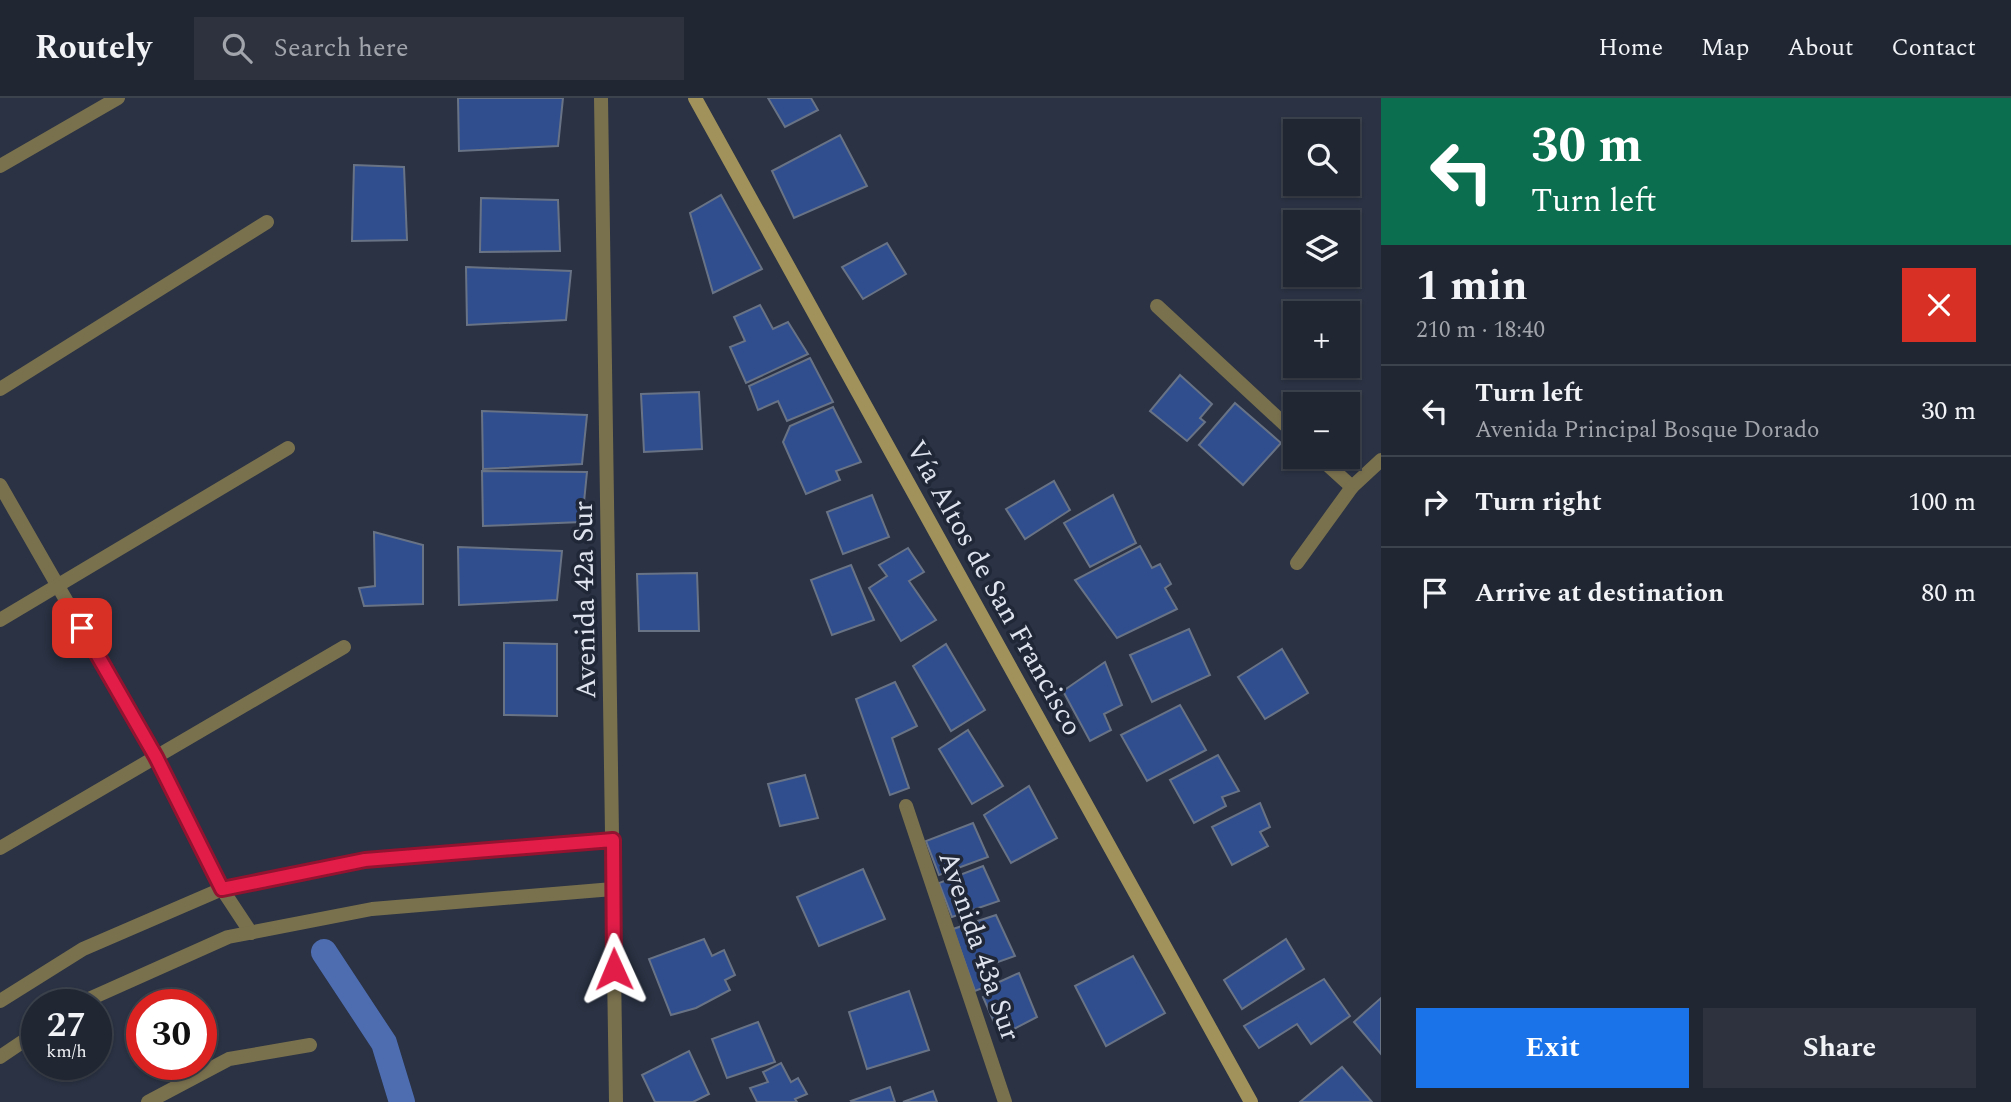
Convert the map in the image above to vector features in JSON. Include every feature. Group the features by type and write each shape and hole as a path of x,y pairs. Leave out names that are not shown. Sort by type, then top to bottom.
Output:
{"street":[{"path":"0,166 118,98"},
{"name":"Avenida 42a Sur","path":"601,98 616,1102"},
{"name":"Vía Altos de San Francisco","path":"695,98 1251,1102"},
{"path":"0,389 267,222"},
{"path":"1157,306 1283,424"},
{"path":"0,620 288,448"},
{"path":"1297,563 1352,487 1381,460"},
{"path":"1332,469 1352,487"},
{"path":"0,485 156,757 222,889 251,933"},
{"path":"0,848 344,647"},
{"name":"Avenida 43a Sur","path":"906,806 1005,1102"},
{"path":"0,1001 83,949 222,889 365,860 613,840"},
{"path":"112,989 228,937 372,909 613,889"},
{"path":"0,1056 21,1042"},
{"path":"148,1102 229,1059 310,1045"}],"building":[{"path":"458,98 563,98 558,146 459,151"},
{"path":"768,98 811,98 818,110 785,127"},
{"path":"840,135 867,186 794,218 772,171"},
{"path":"354,165 404,167 407,240 352,241"},
{"path":"721,195 762,269 713,293 690,213"},
{"path":"481,198 558,200 560,251 480,252"},
{"path":"887,243 906,274 863,299 842,267"},
{"path":"466,267 571,271 566,320 467,325"},
{"path":"760,305 773,329 788,322 808,354 746,383 730,347 745,341 734,317"},
{"path":"810,358 833,402 787,421 778,401 758,410 749,386"},
{"path":"1180,375 1212,404 1200,418 1205,422 1187,441 1150,411"},
{"path":"699,392 702,449 644,452 641,394"},
{"path":"1235,403 1281,443 1243,485 1199,445"},
{"path":"833,407 861,462 836,471 840,480 806,494 783,442 790,426"},
{"path":"482,411 587,415 582,464 483,469"},
{"path":"482,471 587,472 582,522 483,526"},
{"path":"1054,481 1070,510 1025,539 1006,509"},
{"path":"872,495 889,537 843,554 827,512"},
{"path":"1113,495 1136,543 1090,567 1064,523"},
{"path":"374,532 423,545 423,604 364,606 359,588 375,586"},
{"path":"1140,546 1152,568 1160,564 1171,584 1165,588 1177,609 1117,638 1075,580"},
{"path":"458,547 562,551 557,600 459,605"},
{"path":"908,548 924,572 909,581 936,620 901,641 869,588 887,576 879,565"},
{"path":"851,565 874,620 832,635 811,580"},
{"path":"697,573 699,631 639,631 637,574"},
{"path":"1189,629 1210,675 1152,702 1130,655"},
{"path":"504,643 557,644 557,716 504,715"},
{"path":"946,644 985,710 951,731 913,666"},
{"path":"1282,649 1308,693 1265,719 1238,677"},
{"path":"1105,662 1122,705 1104,714 1111,730 1090,741 1063,691"},
{"path":"895,682 917,726 892,738 909,788 890,795 856,699"},
{"path":"1180,705 1206,750 1147,781 1121,735"},
{"path":"968,730 1003,786 972,804 939,749"},
{"path":"1218,755 1239,791 1222,797 1226,806 1194,823 1170,780"},
{"path":"805,775 818,818 780,826 768,784"},
{"path":"1029,786 1057,838 1011,863 984,815"},
{"path":"1260,803 1270,827 1260,832 1268,846 1232,865 1212,827"},
{"path":"973,823 988,857 939,875 926,841"},
{"path":"983,866 999,901 952,917 939,883"},
{"path":"863,869 885,919 819,946 797,897"},
{"path":"996,915 1015,956 978,969 985,987 975,991 953,929"},
{"path":"704,939 712,956 724,950 735,975 725,980 730,990 696,1008 671,1015 649,959"},
{"path":"1286,939 1304,969 1242,1009 1224,980"},
{"path":"1133,956 1165,1013 1106,1046 1075,986"},
{"path":"1019,973 1037,1017 1000,1036 983,997 991,993 988,987"},
{"path":"1324,979 1350,1016 1311,1044 1297,1024 1259,1048 1244,1026"},
{"path":"909,991 929,1050 867,1069 849,1012"},
{"path":"1381,998 1381,1054 1354,1022"},
{"path":"758,1022 775,1062 727,1078 712,1039"},
{"path":"689,1051 709,1094 693,1102 655,1102 642,1075"},
{"path":"781,1063 791,1082 798,1078 807,1094 795,1099 797,1102 757,1102 750,1088 768,1082 763,1072"},
{"path":"1342,1067 1372,1102 1300,1102"},
{"path":"890,1087 895,1102 851,1101"},
{"path":"933,1091 937,1102 903,1102"}],"waterway":[{"path":"324,952 384,1043 402,1102"}],"route":[{"path":"82,628 156,757 222,889 365,860 613,840 614,969"}]}
